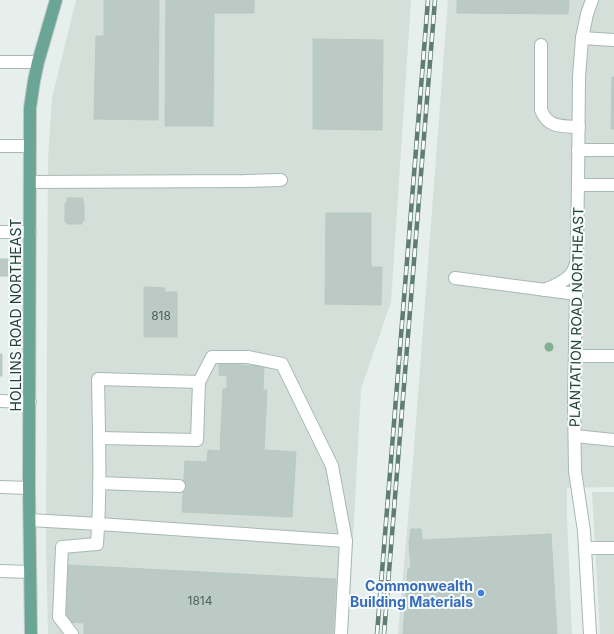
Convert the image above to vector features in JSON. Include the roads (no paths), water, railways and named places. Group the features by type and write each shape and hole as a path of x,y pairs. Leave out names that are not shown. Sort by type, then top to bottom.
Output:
{"main road":[{"name":"HOLLINS ROAD NORTHEAST","path":"31,634 30,108 38,62 56,0"}],"street":[{"name":"PLANTATION ROAD NORTHEAST","path":"590,634 584,531 575,471 575,356 579,77 582,38 587,14 592,0"},
{"path":"582,38 614,40"},
{"path":"541,45 541,110 544,117 555,125 579,127"},
{"path":"0,62 38,62"},
{"path":"0,146 30,146"},
{"path":"578,150 614,150"},
{"path":"30,182 281,180"},
{"path":"578,185 614,185"},
{"path":"0,232 30,232"},
{"path":"544,290 556,285 569,276 577,262"},
{"path":"455,278 576,294"},
{"path":"575,356 614,356"},
{"path":"100,438 197,440 199,382 212,358 248,357 282,364 332,466 346,541 341,634"},
{"path":"72,634 58,617 62,547 97,544 99,524 100,438 98,379 199,382"},
{"path":"0,401 30,402"},
{"path":"575,436 614,440"},
{"path":"99,483 178,486"},
{"path":"0,487 30,488"},
{"path":"30,520 346,541"},
{"path":"585,548 614,548"},
{"path":"0,571 30,572"}],"railway":[{"path":"377,634 428,0"},
{"path":"384,634 435,0"}],"place":[{"name":"Commonwealth Building Materials","path":"481,593"}]}
